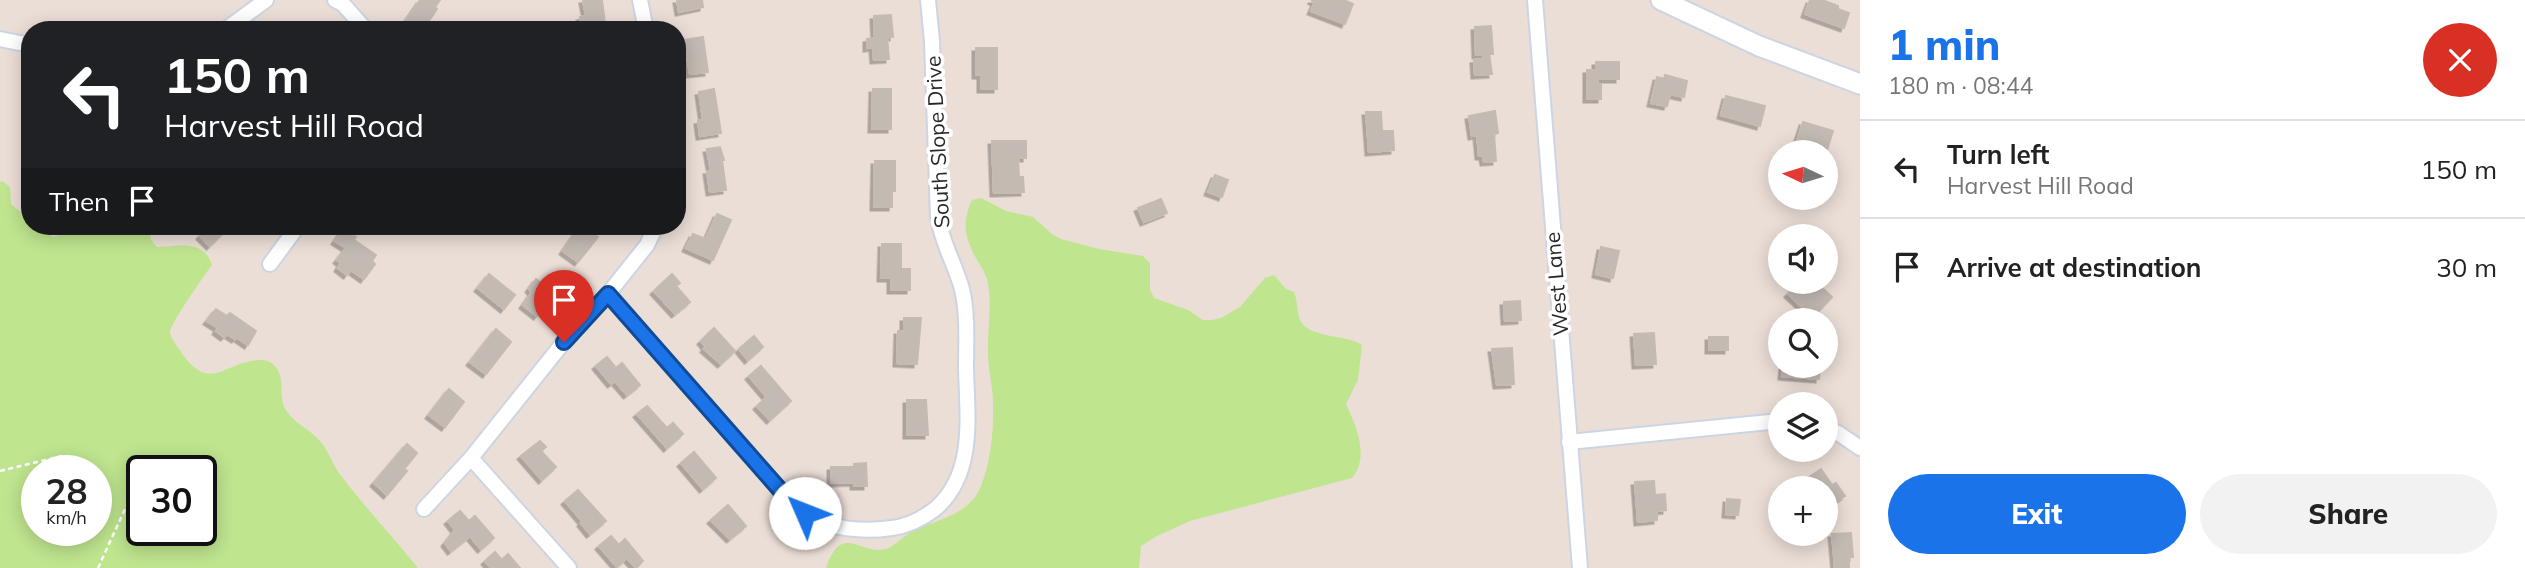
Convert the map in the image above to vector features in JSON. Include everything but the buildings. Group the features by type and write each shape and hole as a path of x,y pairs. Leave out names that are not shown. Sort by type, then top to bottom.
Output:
{"main road":[{"path":"1661,0 1759,46 1860,83"}],"street":[{"path":"239,21 266,0"},
{"path":"335,0 343,4 358,21"},
{"path":"640,0 644,21"},
{"name":"South Slope Drive","path":"608,294 781,491 805,513 852,530 879,530 904,527 924,518 940,504 955,486 964,460 967,435 966,323 962,291 941,237 938,218 932,41 928,0"},
{"name":"West Lane","path":"1535,0 1580,568"},
{"path":"0,39 21,43"},
{"path":"270,264 291,235"},
{"path":"424,509 471,458 579,323 608,294 647,245 652,235"},
{"path":"1569,442 1768,422"},
{"path":"1838,433 1860,448"},
{"path":"471,458 569,568"}],"path":[{"path":"0,471 21,466"},
{"path":"98,568 126,507"}],"green space":[{"path":"0,182 10,187 11,204 21,212 21,235 151,235 157,247 182,245 203,251 212,265 171,328 175,344 193,366 210,374 258,360 273,364 280,375 283,401 288,413 320,441 339,473 418,568 0,568"},
{"path":"981,198 1006,211 1033,217 1061,239 1143,256 1150,263 1150,289 1154,298 1188,310 1203,320 1221,318 1240,307 1265,278 1274,275 1286,289 1294,292 1299,317 1305,326 1362,345 1358,380 1346,404 1357,431 1361,451 1352,478 1190,521 1141,546 1139,568 826,568 839,546 845,543 877,550 889,548 908,534 959,511 968,504 981,486 989,456 993,423 988,354 990,298 987,279 970,245 966,216 972,200"}],"route":[{"path":"564,342 608,294 781,491 805,513"}]}
